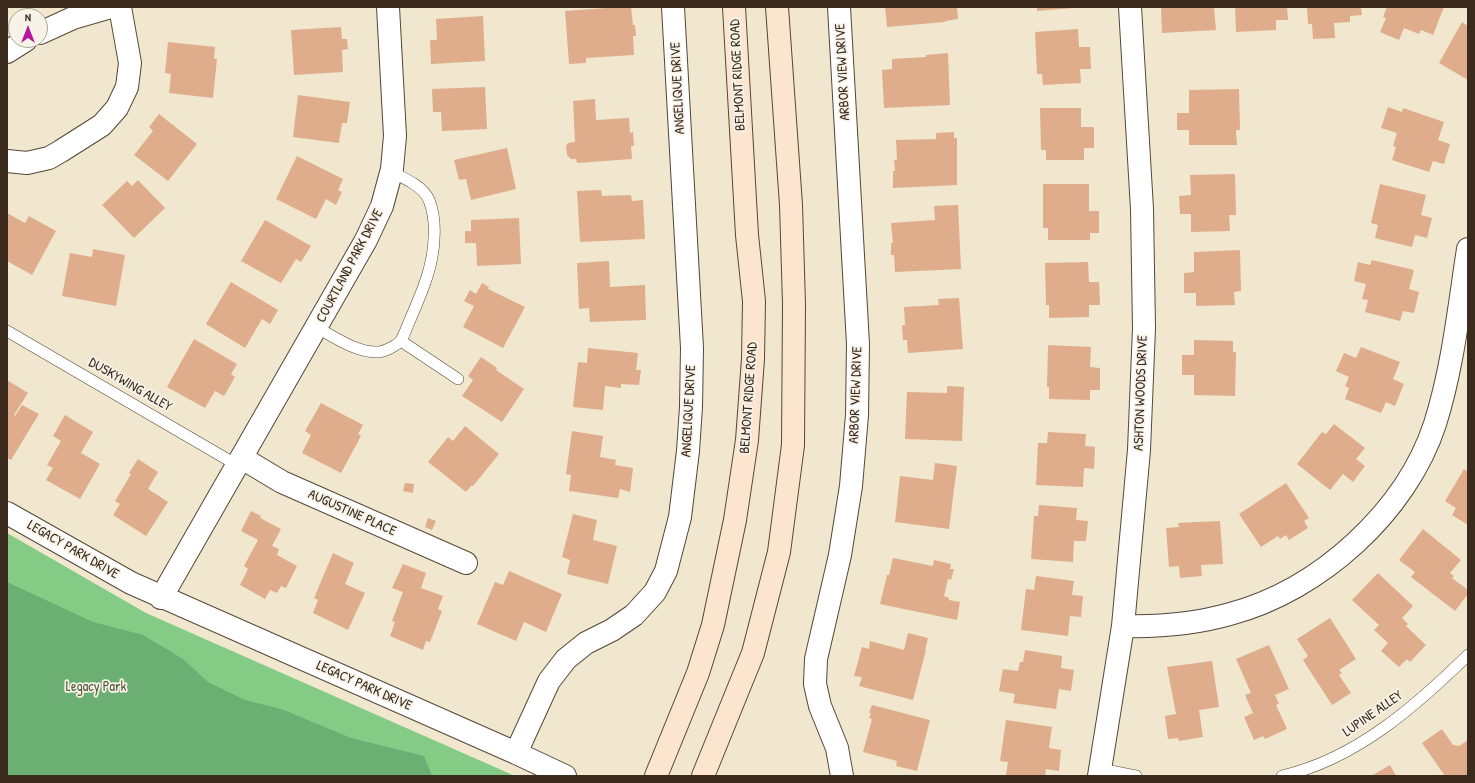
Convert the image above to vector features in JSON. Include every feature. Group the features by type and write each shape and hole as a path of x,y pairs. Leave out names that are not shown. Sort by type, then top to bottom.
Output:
{"main road":[{"name":"BELMONT RIDGE ROAD","path":"656,776 698,673 713,625 735,520 747,440 753,359 754,301 747,235 734,7"},
{"path":"703,776 753,653 779,552 793,445 794,304 791,205 778,7"}],"street":[{"path":"48,29 72,18 111,7"},
{"path":"7,161 27,163 49,158 102,125 117,108 127,87 130,63 120,7"},
{"name":"COURTLAND PARK DRIVE","path":"240,462 366,240 382,206 391,172 395,136 388,7"},
{"name":"ANGELIQUE DRIVE","path":"516,753 549,681 566,659 586,643 612,630 634,615 655,592 666,571 680,517 688,451 691,407 692,348 673,7"},
{"name":"ARBOR VIEW DRIVE","path":"839,7 858,344 857,415 851,486 840,555 816,659 815,684 820,706 837,748 842,776"},
{"name":"ASHTON WOODS DRIVE","path":"1100,773 1123,626 1139,450 1144,328 1142,209 1130,7"},
{"path":"1123,626 1153,627 1189,624 1231,614 1271,599 1307,580 1341,556 1369,531 1399,493 1418,462 1434,425 1446,386 1468,249"},
{"path":"161,598 240,462"},
{"name":"AUGUSTINE PLACE","path":"240,462 282,482 466,562"},
{"name":"LEGACY PARK DRIVE","path":"7,513 131,583 161,598 516,753 565,776"}],"lane":[{"path":"316,327 356,348 378,352 401,341 420,298 429,272 434,240 434,215 428,199 418,187 391,172"},
{"name":"DUSKYWING ALLEY","path":"7,330 240,462"},
{"path":"401,341 458,379"},
{"name":"LUPINE ALLEY","path":"1282,776 1329,760 1363,742 1400,716 1436,686 1468,655"},
{"path":"1100,773 1136,776"}],"green space":[{"name":"Legacy Park","path":"7,533 146,613 515,776 7,776"},
{"name":"Legacy Park","path":"7,582 93,622 143,635 183,659 208,682 245,700 281,709 351,738 424,756 432,776 7,776"}],"building":[{"path":"631,7 636,36 633,36 634,55 586,58 586,63 569,64 565,11"},
{"path":"885,7 957,7 958,19 945,22 887,27"},
{"path":"1037,7 1073,7 1073,8 1037,11"},
{"path":"1161,7 1214,7 1216,30 1162,33"},
{"path":"1235,7 1287,7 1288,20 1276,20 1276,30 1236,32"},
{"path":"1307,7 1361,7 1362,15 1350,16 1350,22 1334,23 1335,38 1313,39 1312,24 1308,24"},
{"path":"1387,7 1444,7 1433,35 1421,30 1419,34 1404,28 1399,40 1380,32 1386,18 1383,17"},
{"path":"483,16 485,61 431,64 430,40 437,40 436,19"},
{"path":"1462,22 1468,26 1468,80 1439,63"},
{"path":"341,27 342,39 347,39 348,49 342,50 343,72 294,75 291,30"},
{"path":"1078,29 1079,47 1090,47 1091,69 1080,69 1081,83 1043,85 1042,74 1037,74 1035,32"},
{"path":"168,42 215,47 214,59 217,59 213,98 169,93 171,74 165,73"},
{"path":"948,53 950,105 884,108 882,70 892,69 892,59 926,57 926,55"},
{"path":"485,87 487,129 442,131 441,112 433,112 432,89"},
{"path":"1239,89 1240,130 1236,130 1237,145 1189,145 1189,130 1177,130 1177,113 1189,113 1189,90"},
{"path":"298,95 350,102 347,123 342,123 339,143 293,137"},
{"path":"595,99 596,120 629,118 630,133 633,132 634,146 631,146 632,159 577,163 576,159 571,159 567,155 566,146 568,143 575,142 573,101"},
{"path":"1388,107 1402,112 1403,108 1444,122 1438,140 1450,144 1444,164 1433,161 1429,172 1392,160 1396,147 1393,146 1397,133 1381,128"},
{"path":"1040,108 1081,108 1081,127 1094,127 1094,148 1084,148 1084,160 1046,160 1046,150 1041,150"},
{"path":"159,114 197,144 168,181 134,155 153,131 149,127"},
{"path":"954,132 954,138 957,138 957,185 893,188 893,171 895,171 894,160 897,160 896,140 936,139 936,133"},
{"path":"507,148 516,189 471,200 466,179 459,180 454,160"},
{"path":"297,156 343,179 338,190 342,192 336,205 326,199 316,219 276,199"},
{"path":"1235,174 1236,215 1229,215 1230,231 1191,232 1191,214 1180,214 1179,196 1191,195 1190,175"},
{"path":"138,180 165,208 134,238 102,205 127,181 132,186"},
{"path":"1043,184 1089,184 1089,211 1099,211 1099,233 1090,233 1090,240 1048,240 1048,228 1043,228"},
{"path":"1380,184 1426,195 1421,215 1432,218 1427,238 1415,235 1412,247 1375,238 1378,225 1371,223"},
{"path":"601,190 602,196 631,195 632,201 643,200 645,239 580,242 577,191"},
{"path":"958,205 961,269 895,272 894,255 891,255 891,243 893,243 891,223 935,220 934,206"},
{"path":"7,213 25,223 29,216 56,231 32,275 7,261"},
{"path":"519,218 521,264 477,266 476,243 465,243 465,231 471,231 471,220"},
{"path":"265,220 311,246 301,262 296,259 281,283 241,261"},
{"path":"93,249 125,255 116,306 62,296 70,253 92,257"},
{"path":"1240,250 1241,291 1234,292 1235,305 1196,306 1196,293 1184,293 1184,273 1194,272 1194,252"},
{"path":"1372,260 1414,270 1409,289 1419,292 1414,313 1403,311 1400,321 1365,312 1368,300 1362,299 1366,284 1354,281 1358,262 1370,265"},
{"path":"609,261 610,287 645,285 646,320 590,322 589,308 579,309 577,263"},
{"path":"1088,262 1089,282 1099,282 1100,305 1089,305 1089,317 1049,318 1049,305 1046,305 1045,263"},
{"path":"231,282 278,310 270,324 262,319 245,348 206,324"},
{"path":"482,283 489,287 488,289 525,307 503,348 463,327 474,306 464,301 470,290 476,294"},
{"path":"959,298 963,349 908,353 907,340 903,340 902,325 905,325 904,307 939,305 938,299"},
{"path":"194,339 237,364 231,374 235,377 224,396 215,391 205,408 167,387"},
{"path":"1194,340 1233,341 1233,352 1236,352 1235,396 1194,395 1194,375 1182,375 1182,355 1194,355"},
{"path":"1048,345 1091,347 1090,367 1100,368 1100,390 1090,390 1090,400 1049,399 1049,387 1047,387"},
{"path":"1361,347 1400,362 1393,379 1404,384 1395,406 1386,402 1381,413 1345,399 1349,388 1345,386 1349,377 1336,371 1344,353 1356,358"},
{"path":"588,348 638,353 636,370 641,370 639,385 621,384 621,388 605,386 603,410 573,407 578,362 587,363"},
{"path":"481,357 497,368 496,370 524,389 502,422 462,396 473,380 468,376"},
{"path":"7,380 28,393 14,415 15,416 22,405 39,414 11,460 7,458"},
{"path":"947,386 964,387 962,441 905,439 907,392 947,393"},
{"path":"321,403 363,425 358,434 361,436 341,473 302,453 311,435 305,431"},
{"path":"65,415 93,432 81,453 100,464 80,499 46,480 53,468 47,465 61,441 53,436"},
{"path":"1334,424 1365,448 1356,459 1365,466 1353,482 1343,474 1330,490 1297,464 1322,432 1326,434"},
{"path":"465,426 499,454 473,486 472,485 466,492 428,462 448,437 453,441"},
{"path":"572,431 603,436 600,457 616,460 615,465 633,468 630,492 620,489 618,498 569,491 571,475 566,474"},
{"path":"1048,432 1086,434 1085,446 1095,447 1094,469 1084,468 1083,487 1036,485 1038,443 1047,443"},
{"path":"138,459 158,472 148,489 168,502 146,536 113,515 120,504 115,501"},
{"path":"935,463 957,466 949,529 895,522 900,476 933,480"},
{"path":"1464,469 1468,472 1468,525 1452,515 1456,508 1445,501"},
{"path":"405,483 414,484 413,493 403,491"},
{"path":"1286,483 1309,518 1304,521 1308,528 1289,540 1286,535 1280,539 1278,536 1261,547 1239,514"},
{"path":"1039,505 1077,508 1076,520 1088,521 1086,541 1074,541 1073,562 1031,559 1034,516 1038,516"},
{"path":"251,511 261,516 260,518 281,529 272,546 279,549 277,555 297,566 286,588 281,586 277,593 270,590 265,599 240,585 248,569 244,566 258,540 241,531"},
{"path":"573,514 597,520 593,540 617,546 608,584 567,574 570,560 562,557"},
{"path":"428,518 436,521 432,530 425,527"},
{"path":"1220,521 1223,564 1201,565 1202,576 1180,578 1179,566 1169,567 1166,528 1179,527 1178,523"},
{"path":"1423,529 1461,560 1450,573 1454,576 1452,578 1468,590 1468,594 1455,611 1411,577 1415,572 1399,560"},
{"path":"333,553 354,563 345,584 365,593 348,630 313,613 318,600 314,598"},
{"path":"893,558 933,566 934,560 951,564 950,569 954,569 951,580 948,579 944,596 949,598 949,600 960,602 957,620 880,604"},
{"path":"403,564 426,573 421,588 443,596 438,609 442,611 430,642 426,641 423,650 390,636 395,622 392,621 403,592 392,588"},
{"path":"509,571 562,594 546,632 524,622 516,641 477,624 495,582 503,585"},
{"path":"1378,573 1413,606 1402,618 1408,624 1406,626 1426,645 1410,662 1407,659 1399,667 1381,651 1388,643 1374,630 1379,625 1352,600"},
{"path":"1036,576 1074,581 1072,595 1083,596 1081,617 1070,616 1068,636 1021,630 1026,589 1034,590"},
{"path":"1330,618 1356,659 1339,670 1342,673 1339,675 1351,693 1332,705 1303,660 1308,656 1297,639"},
{"path":"908,633 928,638 913,700 859,686 862,677 854,676 862,647 869,649 870,641 904,650"},
{"path":"1269,645 1289,689 1275,695 1279,704 1276,705 1287,729 1265,739 1263,736 1254,740 1244,717 1253,713 1245,695 1251,693 1236,659"},
{"path":"1025,650 1062,656 1061,668 1074,670 1071,691 1059,689 1056,709 1013,703 1015,694 999,691 1003,669 1018,671 1020,662 1023,662"},
{"path":"1212,661 1219,707 1199,710 1203,737 1179,741 1178,738 1168,739 1165,716 1176,714 1167,667"},
{"path":"872,705 930,720 917,771 896,766 897,761 863,752 872,719 869,718 871,713 869,713"},
{"path":"1006,720 1052,727 1049,748 1061,750 1059,771 1046,769 1045,776 1006,775 1008,762 1000,761"},
{"path":"1442,729 1453,745 1459,746 1468,740 1468,776 1445,776 1422,743"},
{"path":"1390,765 1396,776 1371,776"}]}
